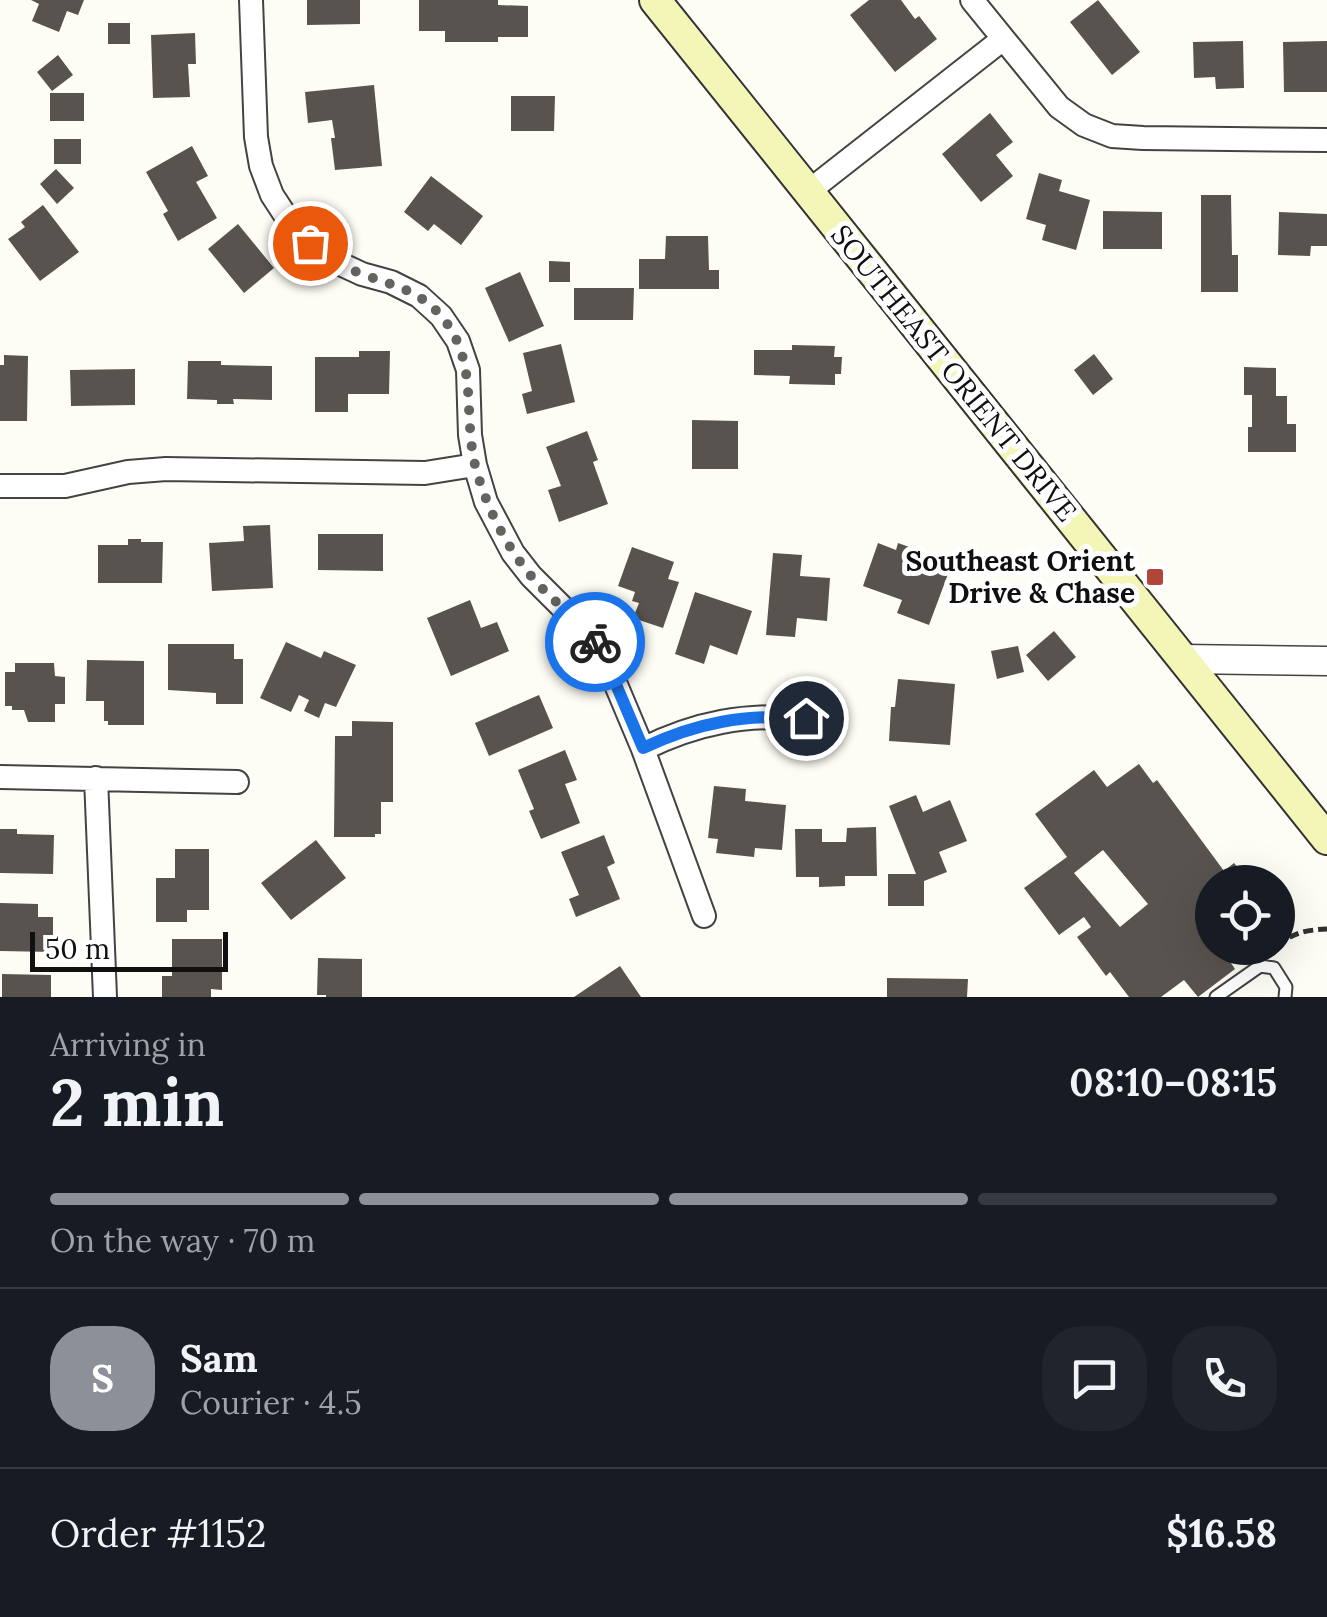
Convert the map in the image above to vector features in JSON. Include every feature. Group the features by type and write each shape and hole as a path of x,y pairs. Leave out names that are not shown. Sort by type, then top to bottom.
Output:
{"main road":[{"name":"SOUTHEAST ORIENT DRIVE","path":"655,0 1327,839"}],"street":[{"path":"251,0 256,137 272,195 310,243 334,261 419,296 442,316 458,341 468,370 470,434 486,502 514,553 552,598 592,636 606,661 643,748 704,916"},
{"path":"972,0 1059,107 1084,125 1112,136 1143,138 1327,140"},
{"path":"809,191 1003,39"},
{"path":"0,486 65,486 128,472 166,469 425,472 475,465"},
{"path":"1183,659 1327,661"},
{"path":"643,748 673,734 722,721 772,716 806,718"},
{"path":"0,778 237,782"},
{"path":"96,778 105,997"}],"lane":[{"path":"1216,997 1260,966 1274,968 1286,987 1285,997"}],"path":[{"path":"1295,934 1327,928"}],"building":[{"path":"31,0 84,0 78,15 67,11 59,32 32,21 39,4"},
{"path":"307,0 360,0 360,24 307,25"},
{"path":"419,0 498,0 498,5 528,6 528,37 498,37 498,42 445,42 445,31 419,31"},
{"path":"869,0 901,0 937,39 895,72 850,15"},
{"path":"1098,0 1140,52 1112,75 1070,22"},
{"path":"108,23 130,23 130,44 108,44"},
{"path":"195,33 196,64 188,64 190,97 153,98 151,35"},
{"path":"1243,41 1244,88 1216,89 1215,77 1194,78 1193,42"},
{"path":"1327,41 1327,92 1284,92 1283,42"},
{"path":"58,55 73,75 52,91 37,72"},
{"path":"374,85 382,166 335,170 332,120 308,123 305,92"},
{"path":"50,93 84,93 84,121 50,121"},
{"path":"511,96 555,96 554,131 511,131"},
{"path":"990,113 1013,142 996,155 1013,176 981,202 942,154"},
{"path":"54,139 81,139 81,164 54,164"},
{"path":"192,146 208,176 196,182 217,218 178,241 163,214 168,211 146,172"},
{"path":"56,169 74,188 57,204 40,184"},
{"path":"1039,173 1062,180 1059,191 1090,200 1076,250 1042,240 1046,225 1026,219"},
{"path":"431,176 483,216 461,245 434,224 428,231 404,212"},
{"path":"1201,195 1231,195 1232,255 1238,255 1238,292 1201,292"},
{"path":"43,205 79,252 40,281 8,239 25,227 21,222"},
{"path":"1103,211 1162,212 1162,249 1103,249"},
{"path":"1279,212 1327,214 1327,246 1311,246 1310,256 1278,255"},
{"path":"238,224 274,268 244,293 208,249"},
{"path":"666,236 708,236 709,270 719,270 719,289 639,289 639,259 665,259"},
{"path":"549,261 570,262 570,282 549,282"},
{"path":"520,272 544,326 509,342 485,288"},
{"path":"574,288 634,288 633,320 574,320"},
{"path":"561,344 575,402 527,414 522,394 532,391 523,353"},
{"path":"792,345 835,346 834,357 842,357 841,374 835,374 835,385 789,384 790,376 754,375 754,350 792,350"},
{"path":"359,351 390,351 389,394 348,394 348,412 315,412 315,357 359,357"},
{"path":"1094,354 1113,379 1093,395 1074,370"},
{"path":"4,355 28,356 27,421 0,421 0,365 4,365"},
{"path":"188,361 272,366 272,400 233,399 234,404 217,404 217,400 187,399"},
{"path":"1244,367 1276,368 1276,396 1287,396 1287,424 1296,424 1296,452 1248,452 1252,395 1244,395"},
{"path":"135,369 135,405 71,406 70,370"},
{"path":"692,420 738,421 738,469 692,469"},
{"path":"587,431 608,504 559,522 548,490 561,486 546,447"},
{"path":"270,525 273,588 212,591 209,543 244,541 243,526"},
{"path":"318,534 383,534 383,571 318,570"},
{"path":"128,539 163,542 162,583 98,583 98,545 128,545"},
{"path":"878,543 896,550 898,543 938,557 933,570 948,574 929,625 897,613 902,600 863,586"},
{"path":"632,547 674,562 668,579 679,582 663,628 633,618 639,603 632,601 635,592 618,586"},
{"path":"773,553 802,555 800,576 830,578 827,621 797,618 795,637 766,635"},
{"path":"695,592 752,611 737,655 710,645 704,664 675,654"},
{"path":"470,600 481,628 497,622 509,651 451,676 427,618"},
{"path":"1054,631 1076,657 1048,681 1026,655"},
{"path":"286,642 321,658 324,651 356,665 336,707 325,703 319,718 304,711 309,700 299,695 291,712 260,698"},
{"path":"168,644 234,644 234,659 243,659 243,704 216,704 216,693 168,690"},
{"path":"1018,646 1024,672 997,679 991,651"},
{"path":"87,660 144,661 144,725 108,725 104,721 104,701 86,701"},
{"path":"15,663 54,663 55,676 65,677 65,704 55,704 55,722 28,722 24,710 5,706 5,672 15,672"},
{"path":"898,679 955,684 950,745 889,741"},
{"path":"539,695 553,728 489,756 475,723"},
{"path":"352,721 393,722 393,802 381,802 381,834 375,837 334,837 335,736 352,736"},
{"path":"565,750 577,780 565,784 580,823 541,839 518,770"},
{"path":"1139,764 1153,783 1157,780 1220,865 1195,865 1195,965 1232,965 1235,969 1198,997 1184,980 1161,997 1129,997 1110,972 1106,976 1077,937 1091,927 1084,917 1059,935 1024,888 1067,857 1035,814 1094,770 1107,787","holes":["1103,850 1148,904 1120,927 1074,873"]},
{"path":"714,786 746,789 745,801 786,805 782,850 755,848 754,857 716,853 718,839 708,838"},
{"path":"916,795 923,812 950,800 967,841 939,852 947,872 924,881 924,906 888,906 888,874 916,874 889,806"},
{"path":"876,827 877,876 845,876 845,886 819,887 819,877 796,877 795,829 822,829 822,842 846,842 847,828"},
{"path":"0,829 17,829 17,834 54,835 53,874 0,873"},
{"path":"604,835 615,863 607,867 620,899 576,917 569,899 579,895 561,852"},
{"path":"316,840 346,878 291,920 261,883"},
{"path":"175,849 209,849 209,910 187,910 187,922 156,922 156,878 175,878"},
{"path":"0,903 38,904 38,917 53,917 53,952 0,951"},
{"path":"172,939 222,939 222,990 211,989 211,997 162,997 162,976 172,976"},
{"path":"318,958 362,959 362,997 317,995"},
{"path":"620,966 641,997 574,997"},
{"path":"2,974 51,975 51,997 2,997"},
{"path":"887,978 968,979 967,997 887,997"}],"way so far":[{"path":"310,243 334,261 419,296 442,316 458,341 468,370 470,434 486,502 531,576 595,642"}],"place":[{"name":"Southeast Orient Drive & Chase","path":"1155,577"}],"route":[{"path":"595,642 643,748 673,734 738,718 806,718"}]}
